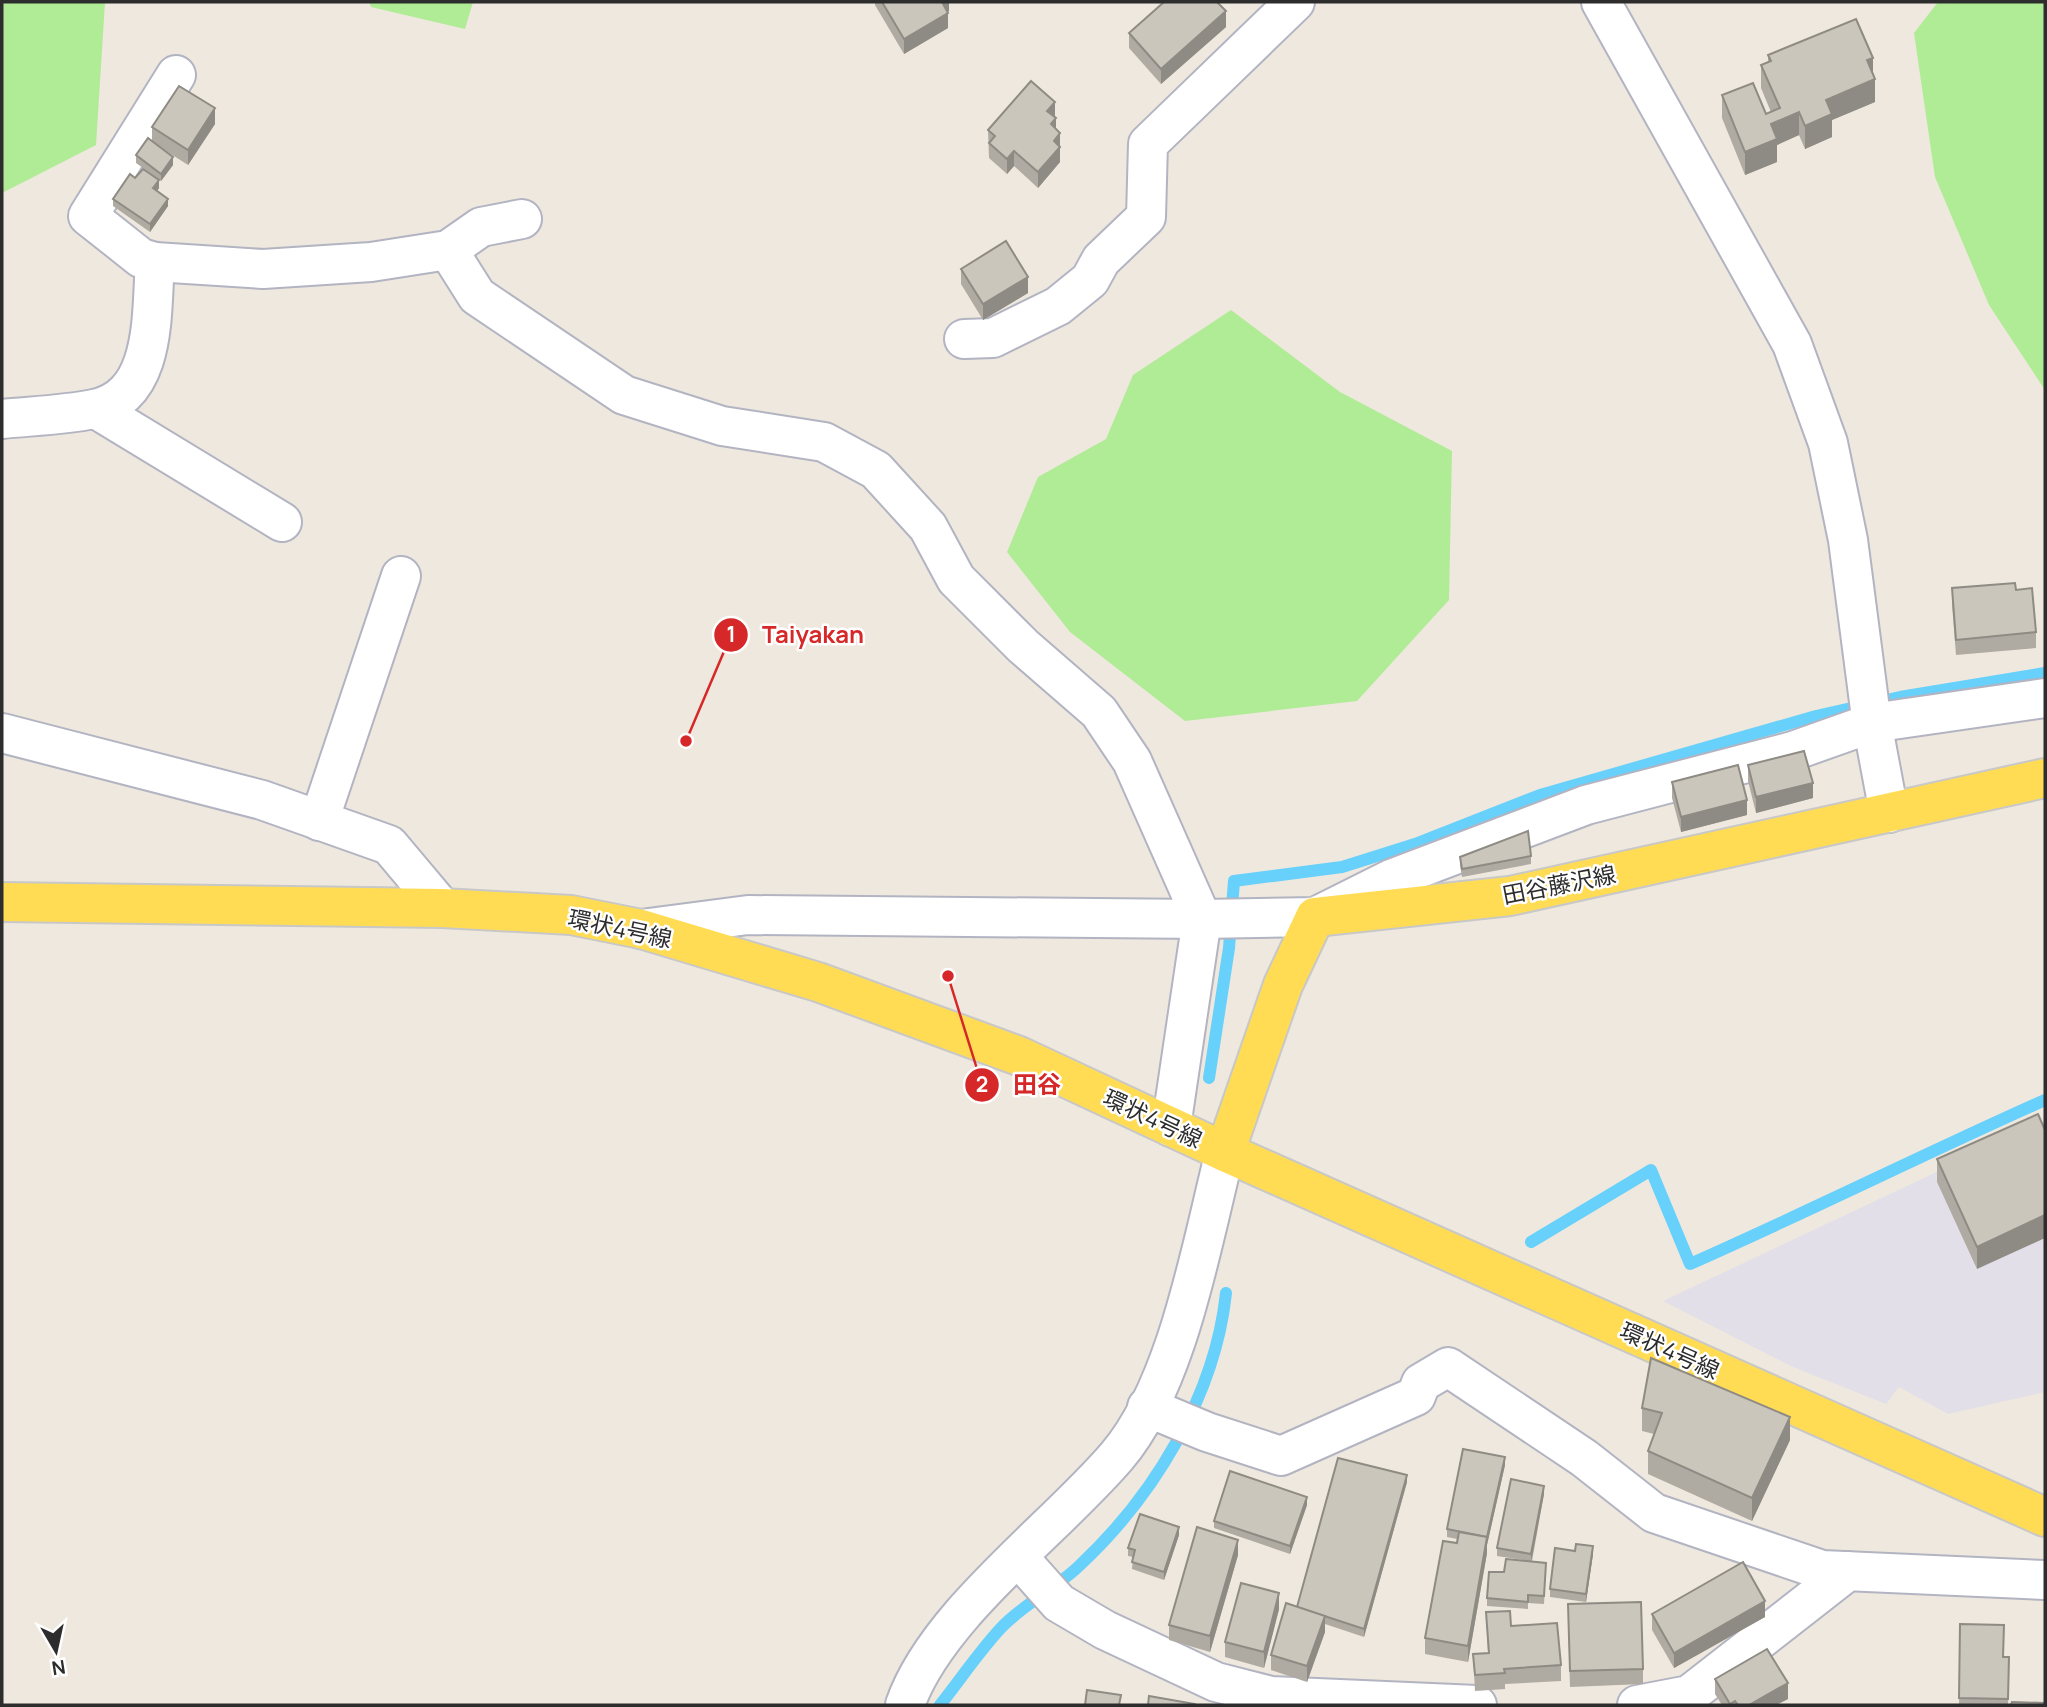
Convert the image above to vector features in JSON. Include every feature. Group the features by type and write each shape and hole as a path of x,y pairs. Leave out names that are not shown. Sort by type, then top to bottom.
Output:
{"main road":[{"name":"田谷藤沢線","path":"1315,917 1510,896 2045,778"},
{"name":"環状4号線","path":"2,902 442,908 572,915 641,929 818,982 1007,1051 1224,1152 2045,1517"},
{"path":"1224,1152 1283,985 1315,917"}],"street":[{"path":"964,339 993,338 1017,327 1058,306 1090,280 1101,260 1146,217 1148,144 1294,2"},
{"path":"1601,2 1792,344 1828,443 1848,540 1870,710 1889,813"},
{"path":"176,75 88,216 141,258 155,262 263,269 371,262 448,250 481,228 522,219"},
{"path":"448,250 477,296 624,395 722,426 824,442 876,470 928,527 956,579 1023,646 1099,712 1132,761 1219,919 1171,1127"},
{"path":"2,419 96,409 129,393 142,370 149,340 155,262"},
{"path":"96,409 282,522"},
{"path":"319,821 401,576"},
{"path":"641,929 748,915 1219,919 1315,917 1391,879 1586,805 1793,751 1870,710 2045,698"},
{"path":"2,733 262,800 389,845 442,908"},
{"path":"905,1705 913,1683 950,1630 1039,1581 1119,1454 1158,1412 1160,1385 1185,1306 1224,1152"},
{"path":"1158,1412 1207,1432 1281,1456 1416,1396 1421,1383 1448,1367 1584,1458 1654,1513 1822,1570 2045,1580"},
{"path":"1637,1705 1689,1695 1848,1571"},
{"path":"1039,1581 1105,1630 1216,1682 1271,1696 1478,1705"}],"shaded area":[{"path":"2045,1121 2045,1392 1948,1414 1899,1387 1886,1404 1793,1367 1663,1301"}],"green space":[{"path":"2,2 105,2 96,145 2,193"},
{"path":"369,2 473,2 465,29 371,7"},
{"path":"1938,2 2045,2 2045,390 1989,305 1935,177 1914,33"},
{"path":"1231,310 1340,392 1452,451 1449,600 1357,701 1185,721 1070,632 1007,552 1038,477 1106,439 1133,375"}],"building":[{"path":"882,2 942,2 948,13 904,39"},
{"path":"1164,2 1217,2 1226,11 1161,69 1129,33"},
{"path":"1856,19 1873,58 1867,60 1875,79 1826,100 1832,114 1805,126 1799,112 1771,124 1777,139 1745,152 1722,95 1753,83 1766,114 1780,108 1761,65 1771,61 1768,55"},
{"path":"1031,81 1055,102 1047,111 1056,118 1051,124 1060,133 1054,141 1060,147 1038,172 1014,151 1007,159 989,143 995,136 988,130"},
{"path":"179,86 215,108 188,150 152,127"},
{"path":"148,138 173,157 161,174 136,155"},
{"path":"143,169 159,180 153,188 168,199 150,224 113,199 130,174 135,178"},
{"path":"1006,241 1028,277 983,304 961,269"},
{"path":"2015,583 2016,590 2032,588 2036,632 1956,640 1952,588"},
{"path":"1804,751 1813,783 1756,797 1748,765"},
{"path":"1738,765 1747,800 1681,817 1672,782"},
{"path":"1528,831 1531,856 1462,869 1460,857"},
{"path":"2038,1114 2045,1130 2045,1215 1977,1247 1937,1159"},
{"path":"1651,1358 1790,1417 1752,1498 1648,1451 1662,1413 1642,1408"},
{"path":"1463,1449 1505,1457 1487,1537 1447,1529"},
{"path":"1338,1458 1407,1475 1364,1629 1297,1607"},
{"path":"1230,1471 1307,1497 1290,1546 1214,1521"},
{"path":"1511,1479 1544,1486 1531,1554 1497,1548"},
{"path":"1140,1514 1179,1527 1164,1572 1132,1562 1135,1550 1128,1548"},
{"path":"1197,1527 1238,1540 1210,1636 1169,1625"},
{"path":"1459,1532 1487,1537 1468,1646 1425,1638 1443,1541 1457,1543"},
{"path":"1576,1544 1593,1546 1586,1594 1550,1589 1555,1548 1575,1551"},
{"path":"1506,1559 1546,1563 1544,1596 1528,1595 1528,1602 1487,1598 1489,1572 1504,1572"},
{"path":"1743,1562 1765,1601 1674,1653 1652,1614"},
{"path":"1241,1583 1279,1593 1264,1652 1225,1642"},
{"path":"1641,1602 1643,1669 1570,1671 1568,1604"},
{"path":"1286,1603 1325,1616 1307,1666 1271,1655"},
{"path":"1510,1611 1511,1626 1557,1623 1561,1665 1504,1669 1505,1673 1475,1675 1473,1654 1489,1653 1486,1612"},
{"path":"1960,1624 2004,1625 2003,1657 2009,1657 2008,1699 1959,1698"},
{"path":"1767,1649 1788,1683 1749,1705 1738,1705 1735,1701 1730,1704 1715,1679"},
{"path":"1087,1690 1121,1695 1119,1705 1085,1705"},
{"path":"1149,1696 1195,1704 1195,1705 1148,1705"},
{"path":"2012,1702 2045,1703 2045,1705 2011,1705"}],"waterway":[{"path":"1209,1078 1229,948 1234,881 1342,867 1415,844 1540,795 1816,716 1900,697 2045,673"},
{"path":"1531,1242 1651,1170 1690,1264 2045,1100"},
{"path":"940,1705 1000,1629 1079,1566 1132,1508 1156,1476 1194,1406 1209,1369 1220,1331 1226,1293"}],"place":[{"name":"Taiyakan","path":"686,741"},
{"name":"田谷","path":"948,976"}]}
